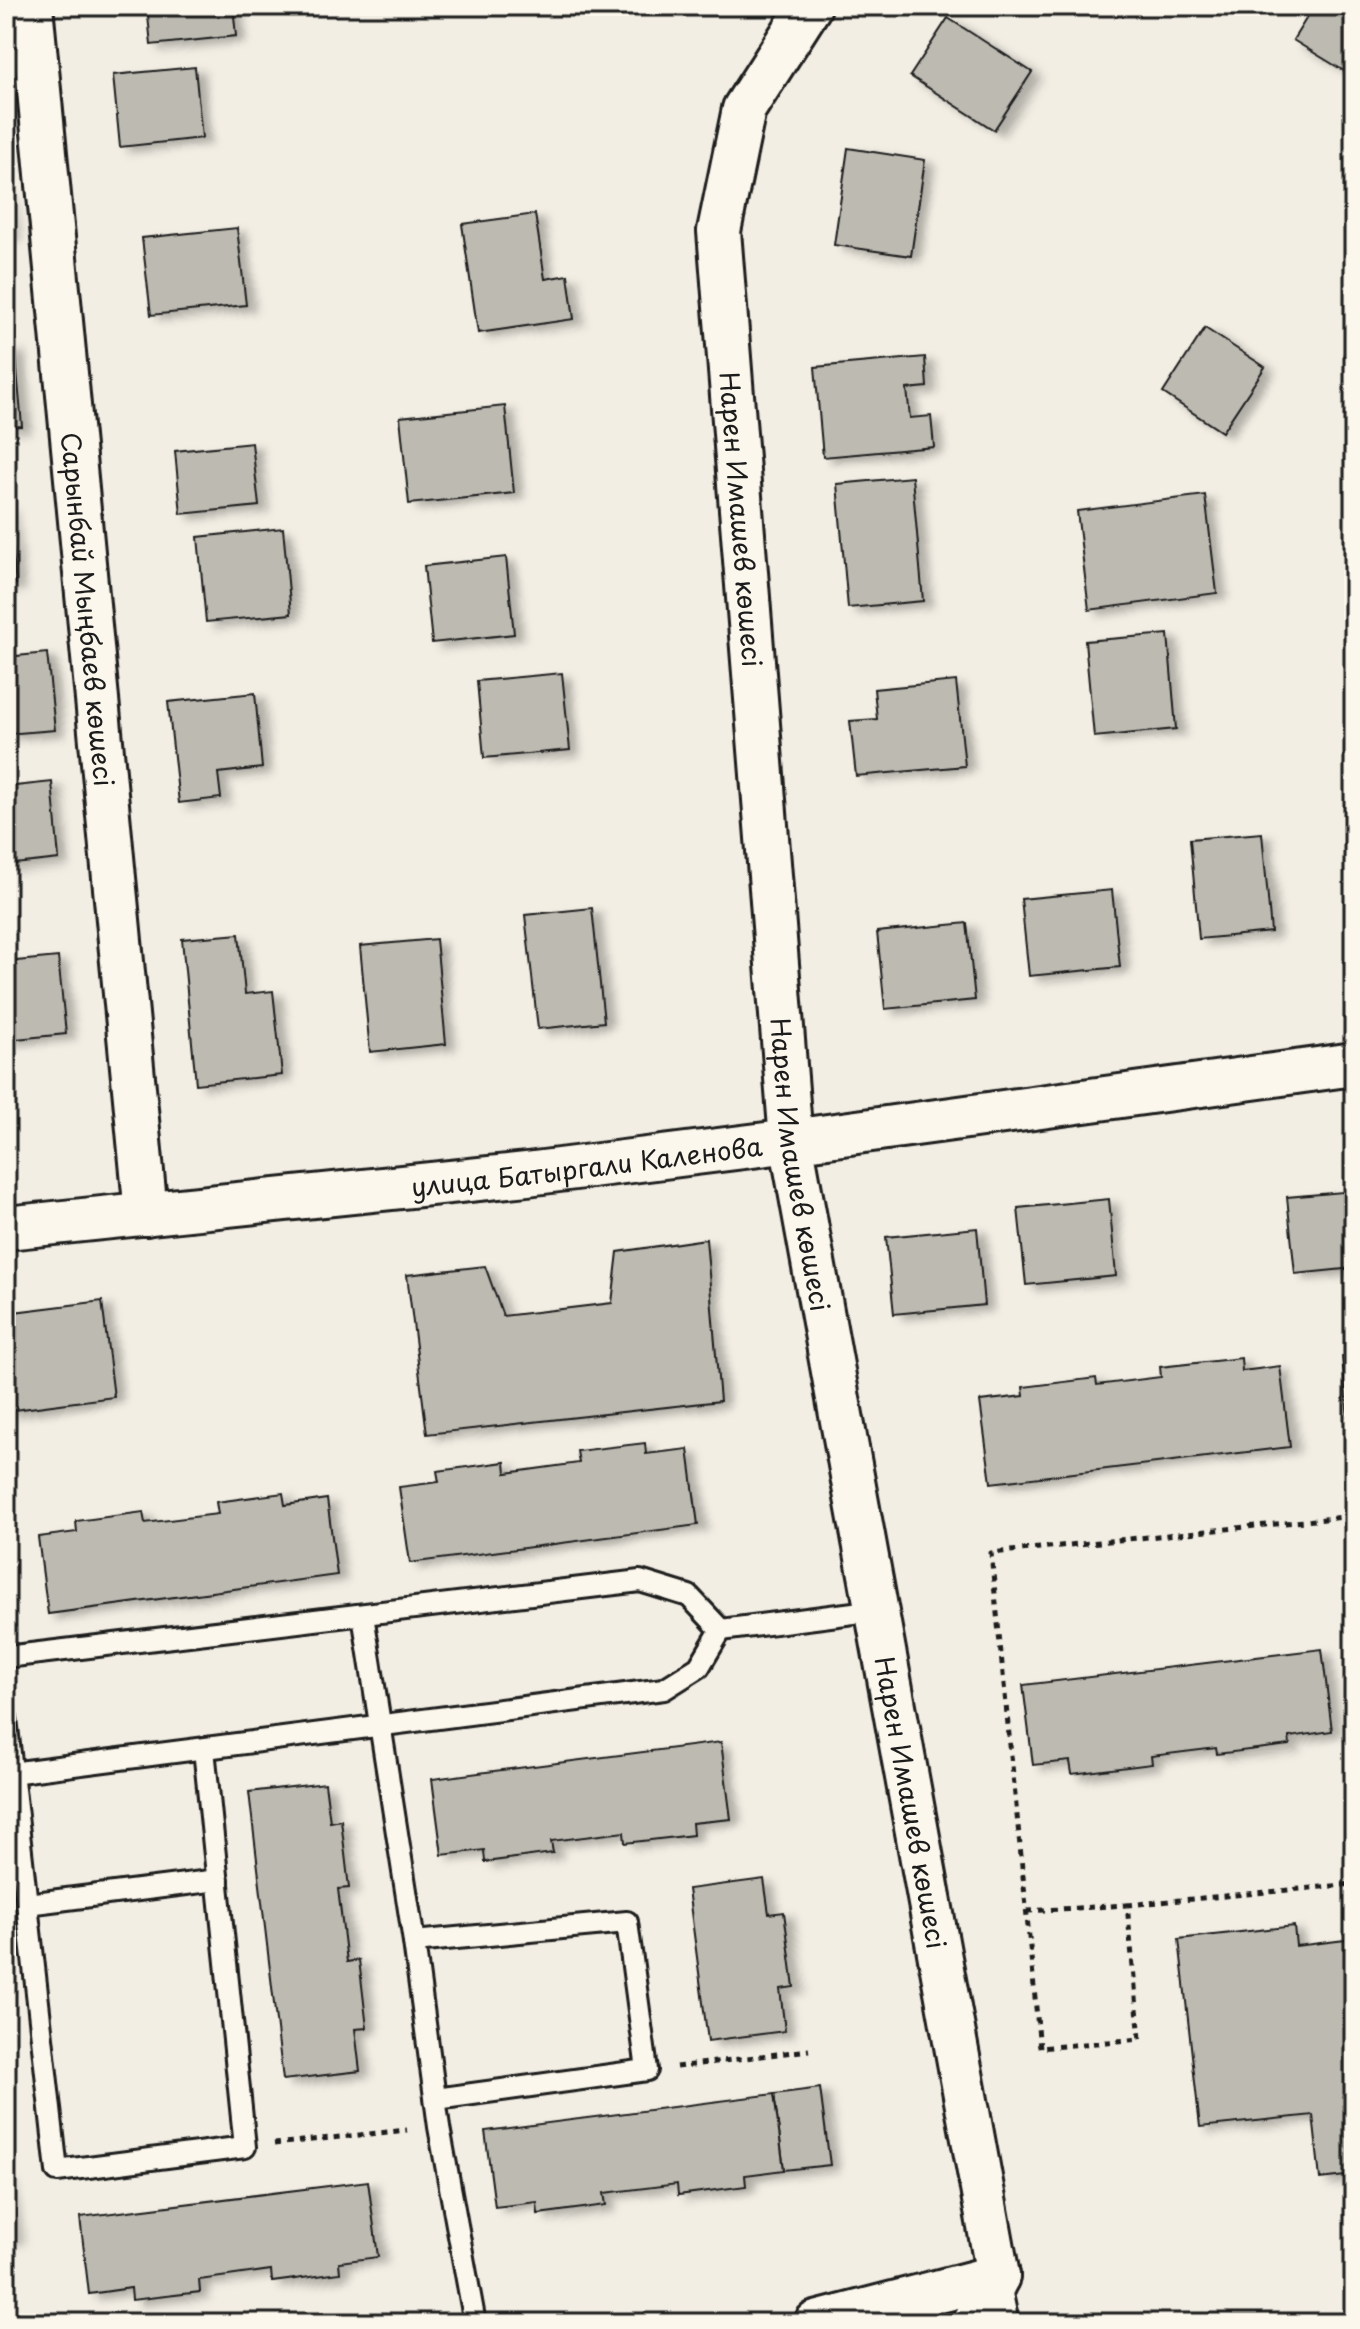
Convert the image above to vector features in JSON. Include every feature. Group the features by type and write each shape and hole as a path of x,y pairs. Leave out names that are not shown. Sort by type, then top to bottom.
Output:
{"street":[{"name":"Сарынбай Мыңбаев көшесі","path":"31,6 146,1214"},
{"name":"Нарен Имашев көшесi","path":"810,6 744,109 719,231 791,1141 998,2276"},
{"name":"улица Батыргали Каленова","path":"6,1228 511,1176 1354,1064"},
{"path":"816,2323 998,2276"},
{"path":"974,2323 998,2276"}],"lane":[{"path":"6,1657 640,1581 689,1596 721,1630"},
{"path":"721,1630 877,1610"},
{"path":"363,1615 414,1942 439,2127 475,2323"},
{"path":"11,1773 664,1689 699,1667 721,1630"},
{"path":"6,1718 57,2171 245,2147 204,1749"},
{"path":"27,1904 218,1880"},
{"path":"414,1942 627,1922 647,2070 436,2099"},
{"path":"998,2276 1008,2323"}],"path":[{"path":"1127,1905 1140,2039 1040,2048 991,1553 1353,1516 1354,1544"},
{"path":"1027,1911 1354,1884"},
{"path":"647,2070 809,2050"},
{"path":"245,2147 439,2127"}],"building":[{"path":"147,6 233,6 236,36 151,45"},
{"path":"1314,6 1354,6 1354,77 1293,40"},
{"path":"948,18 1032,72 994,130 910,76"},
{"path":"195,67 202,138 120,147 113,75"},
{"path":"848,148 925,160 911,256 834,245"},
{"path":"6,189 11,236 6,236"},
{"path":"535,214 545,279 568,275 574,319 478,333 462,224"},
{"path":"237,228 246,305 151,315 142,238"},
{"path":"1205,328 1265,367 1222,432 1163,393"},
{"path":"1354,338 1354,360 1344,354"},
{"path":"15,348 22,426 6,427 6,349"},
{"path":"925,357 927,387 907,389 910,418 931,416 934,447 823,457 815,367"},
{"path":"505,406 514,493 409,504 400,417"},
{"path":"252,443 259,506 181,514 175,451"},
{"path":"912,477 923,601 848,608 837,484"},
{"path":"1205,495 1217,593 1089,610 1077,511"},
{"path":"6,507 16,584 6,585"},
{"path":"283,528 291,614 206,622 198,537"},
{"path":"506,557 514,634 432,643 424,566"},
{"path":"1168,634 1176,729 1094,737 1085,641"},
{"path":"47,653 55,730 6,734 6,657"},
{"path":"562,673 570,750 484,758 477,681"},
{"path":"956,681 965,766 856,776 850,721 877,719 874,689"},
{"path":"255,693 262,768 218,773 221,798 179,803 168,702"},
{"path":"52,782 59,859 6,865 6,787"},
{"path":"1262,833 1271,932 1199,939 1190,839"},
{"path":"1112,890 1120,967 1029,976 1021,899"},
{"path":"592,908 604,1022 538,1029 525,915"},
{"path":"967,923 975,1000 885,1009 877,932"},
{"path":"239,934 245,994 273,991 282,1075 196,1084 182,939"},
{"path":"436,939 446,1044 370,1052 360,946"},
{"path":"58,957 66,1034 6,1040 6,962"},
{"path":"1354,1191 1354,1268 1295,1274 1287,1197"},
{"path":"1109,1199 1116,1276 1026,1285 1018,1208"},
{"path":"977,1228 984,1305 894,1314 886,1237"},
{"path":"706,1239 720,1401 427,1434 407,1275 485,1266 503,1316 612,1303 618,1252"},
{"path":"102,1301 114,1397 6,1411 6,1313"},
{"path":"1354,1355 1354,1439 1350,1439 1342,1357"},
{"path":"1241,1358 1242,1371 1280,1366 1290,1447 991,1483 980,1401 1024,1396 1023,1387 1096,1378 1097,1385 1161,1377 1160,1367"},
{"path":"645,1443 646,1454 688,1449 698,1525 410,1563 399,1487 439,1482 437,1471 505,1462 506,1473 579,1463 577,1451"},
{"path":"283,1493 285,1505 327,1499 337,1575 48,1614 38,1537 77,1532 76,1521 143,1512 145,1523 218,1514 216,1502"},
{"path":"1322,1649 1332,1731 1289,1737 1290,1745 1217,1754 1216,1748 1151,1756 1152,1764 1072,1774 1070,1761 1033,1765 1023,1685"},
{"path":"721,1742 731,1819 692,1823 693,1835 625,1843 624,1832 551,1841 553,1853 485,1862 484,1850 442,1855 432,1779"},
{"path":"325,1783 330,1822 341,1820 349,1888 338,1889 347,1962 359,1960 367,2028 355,2029 360,2071 283,2080 249,1792"},
{"path":"764,1879 769,1914 784,1912 794,1987 780,1989 785,2031 708,2041 688,1889"},
{"path":"1294,1926 1296,1946 1354,1939 1354,2175 1320,2179 1313,2115 1200,2127 1179,1939"},
{"path":"820,2088 830,2165 784,2170 774,2094"},
{"path":"774,2094 784,2170 745,2175 746,2186 678,2195 677,2184 604,2193 606,2205 538,2214 537,2202 495,2207 485,2131"},
{"path":"6,2174 14,2238 6,2239"},
{"path":"368,2181 378,2257 339,2262 340,2273 272,2282 271,2270 199,2280 200,2292 132,2300 131,2288 89,2294 80,2217"}]}
